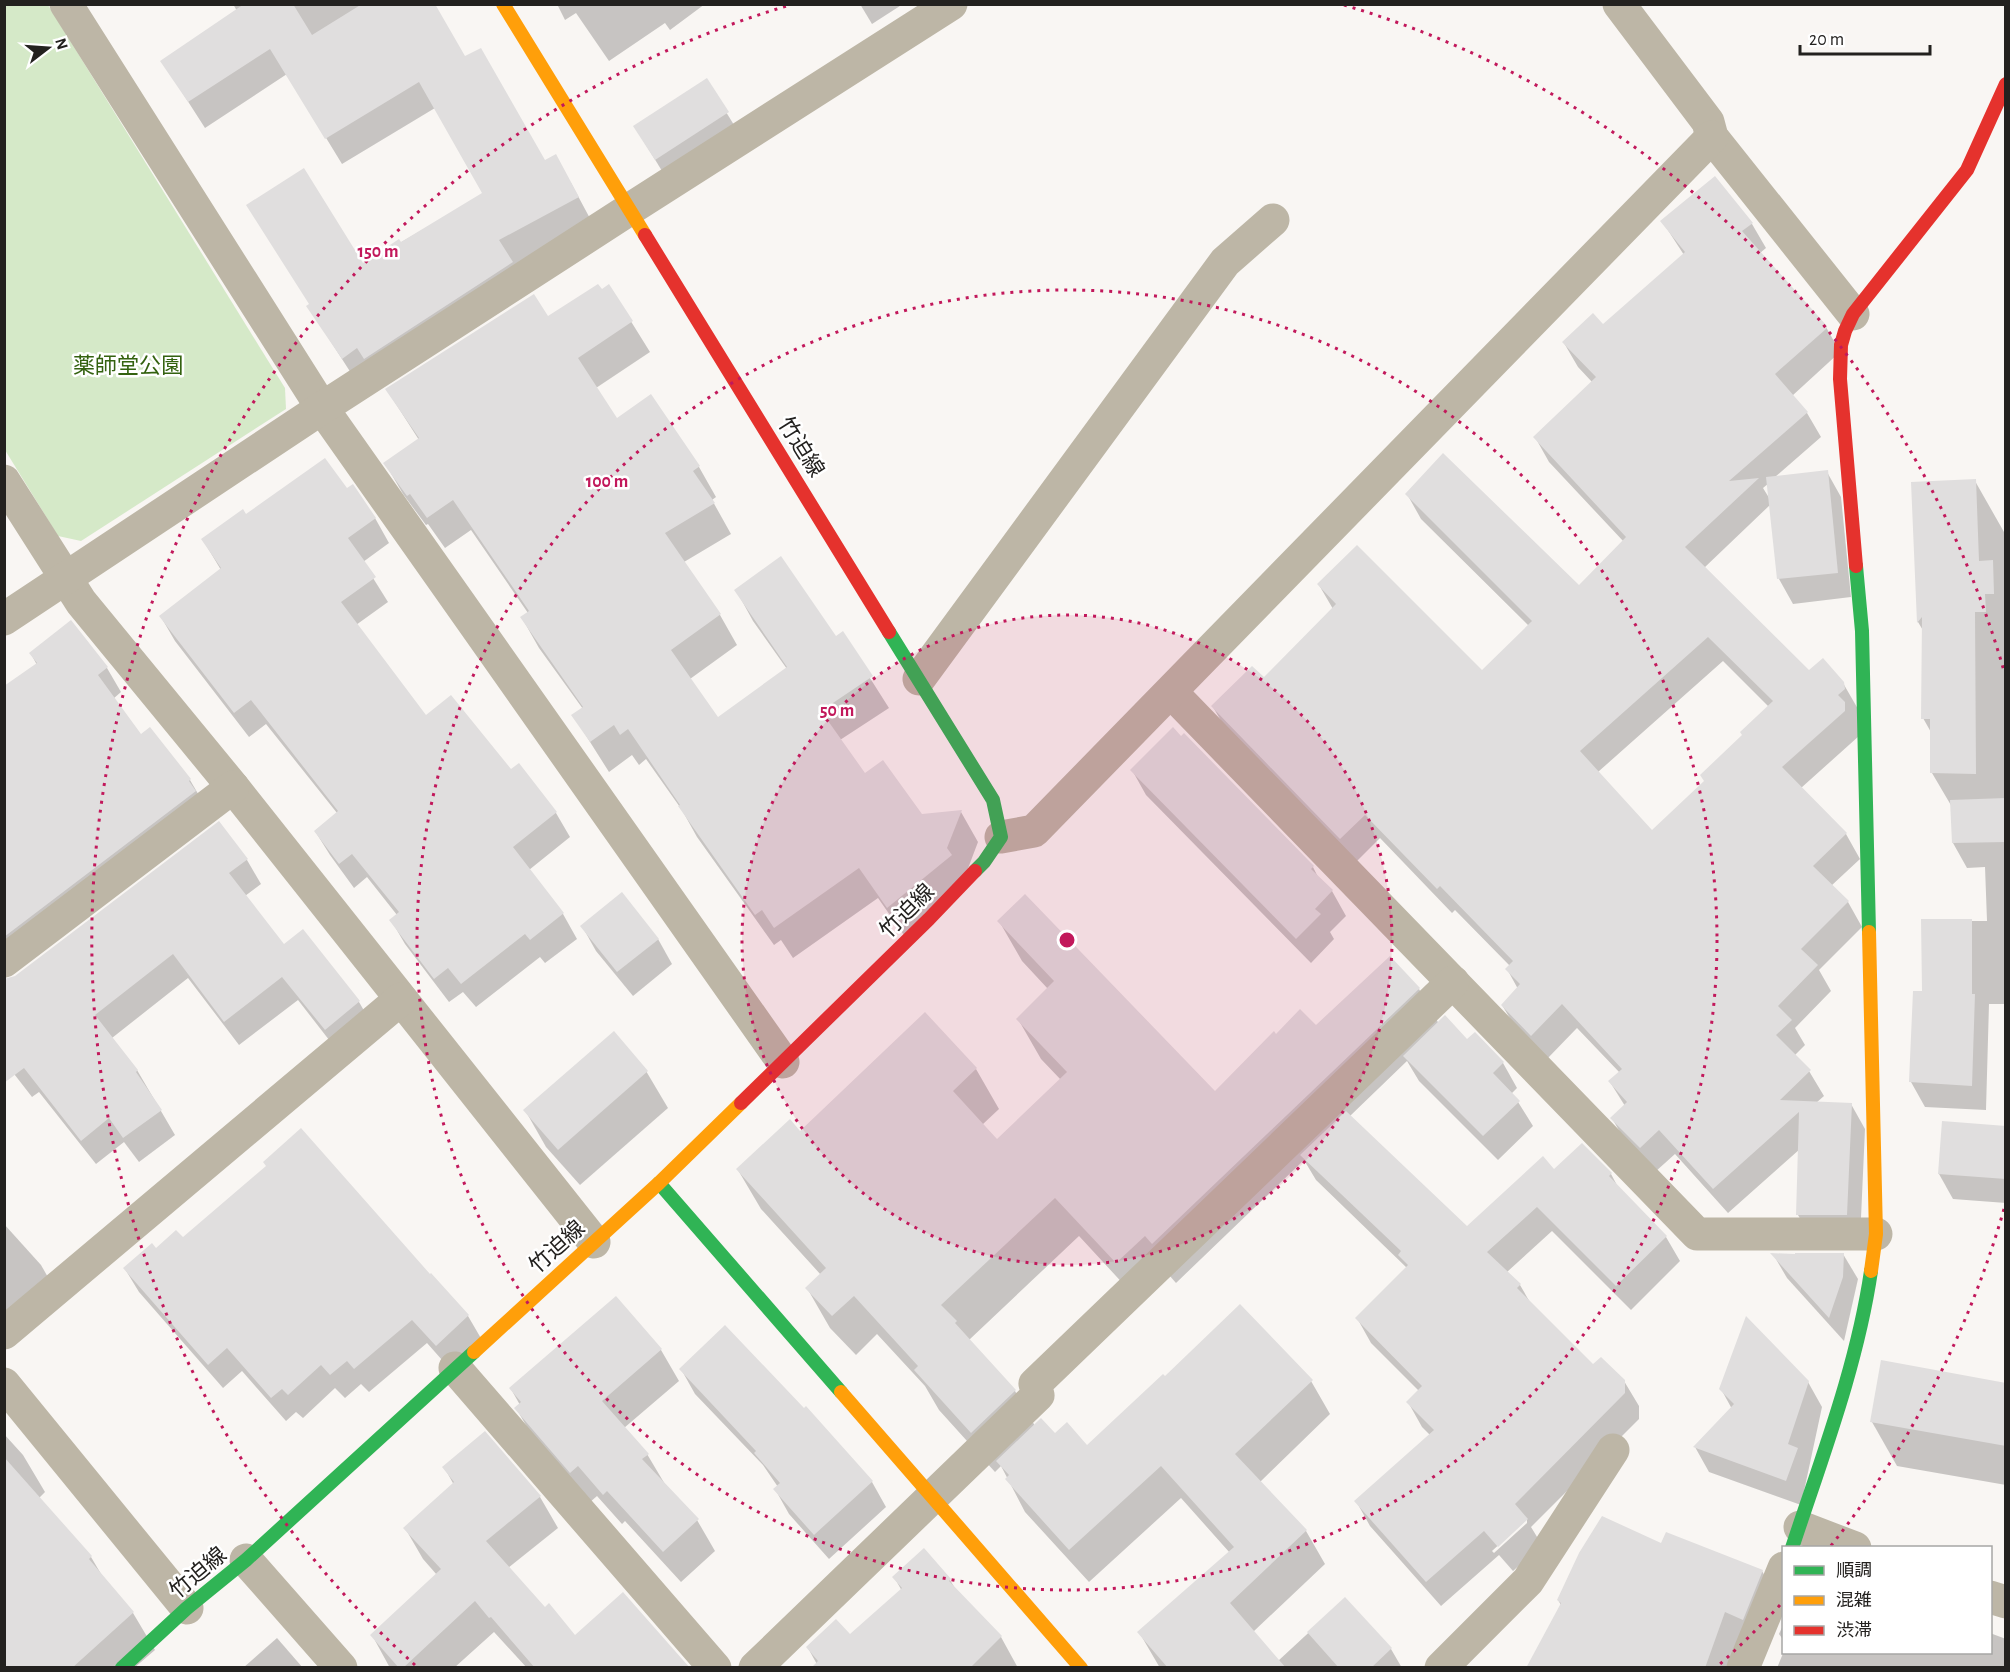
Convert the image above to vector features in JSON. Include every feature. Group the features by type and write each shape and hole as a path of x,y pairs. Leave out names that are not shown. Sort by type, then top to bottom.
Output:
{"street":[{"path":"66,4 322,408 783,1062"},
{"name":"竹迫線","path":"122,1668 187,1608 246,1560 659,1183 929,919 984,862 1001,837 993,800 503,4"},
{"path":"4,619 322,408 951,4"},
{"path":"1619,4 1708,122 1712,136 1853,314"},
{"path":"1843,1546 1796,1538 1841,1401 1864,1317 1876,1234 1863,631 1840,357 1842,337 1853,314 1967,170 2006,84"},
{"path":"1001,837 1034,831 1712,136"},
{"path":"919,678 1225,262 1273,220"},
{"path":"4,481 81,602 233,787 594,1242"},
{"path":"1171,692 1697,1234 1876,1234"},
{"path":"4,961 233,787"},
{"path":"755,1668 1038,1395 1035,1384 1453,982"},
{"path":"4,1333 401,999"},
{"path":"659,1183 1081,1668"},
{"path":"454,1368 715,1668"},
{"path":"4,1384 187,1608"},
{"path":"1441,1668 1528,1581 1613,1450"},
{"path":"246,1560 341,1668"},
{"path":"1743,1668 1782,1573"}],"green space":[{"name":"薬師堂公園","path":"5,5 48,5 285,388 286,409 81,541 58,536 5,450"}],"building":[{"path":"244,4 293,4 312,35 362,4 435,4 465,56 481,48 545,160 556,154 579,197 499,240 513,262 364,359 357,348 342,359 306,306 309,304 246,205 304,168 363,263 399,239 401,242 482,193 419,82 325,139 270,49 188,102 160,61"},
{"path":"707,78 729,112 655,160 633,126"},
{"path":"1715,176 1753,223 1742,231 1827,326 1775,374 1808,412 1729,481 1759,478 1685,547 1809,670 1823,658 1844,682 1845,689 1838,695 1845,702 1845,711 1782,767 1847,833 1813,866 1849,901 1801,949 1818,965 1778,1006 1792,1020 1776,1035 1811,1070 1780,1100 1852,1103 1847,1215 1796,1215 1799,1112 1713,1189 1659,1130 1640,1148 1610,1118 1627,1102 1608,1081 1622,1069 1562,1004 1531,1036 1501,1005 1520,984 1505,969 1513,961 1440,886 1437,889 1365,815 1340,839 1211,706 1252,666 1264,677 1336,604 1317,584 1357,545 1482,670 1532,621 1405,494 1443,453 1579,585 1626,537 1533,437 1596,377 1562,342 1593,313 1603,324 1685,252 1660,221","holes":["1708,637 1773,701 1740,732 1742,735 1700,775 1704,781 1652,830 1580,751"]},
{"path":"598,284 602,289 609,284 633,321 578,358 617,418 651,394 700,466 693,471 715,503 665,533 721,614 671,650 718,717 787,667 734,590 781,556 836,636 843,631 873,676 821,711 865,773 883,760 922,814 962,810 947,848 952,855 887,908 859,868 774,928 762,910 755,915 678,806 680,805 628,729 620,735 614,725 590,742 571,715 583,707 520,617 529,611 453,500 427,518 410,494 407,496 383,463 419,438 385,389 534,294 548,316"},
{"path":"325,458 347,488 353,484 376,518 348,538 376,577 341,602 426,715 451,695 511,769 519,763 557,812 513,847 564,913 530,940 525,934 461,984 448,968 434,979 389,920 399,912 352,854 339,864 314,831 338,811 251,700 234,713 159,616 221,568 201,539 243,509 246,514"},
{"path":"1828,470 1838,573 1777,579 1766,477"},
{"path":"1976,479 1979,561 1993,560 1994,594 1985,594 1986,612 1975,612 1976,774 1930,773 1930,719 1921,719 1922,617 1917,623 1911,482"},
{"path":"71,620 108,667 98,675 141,734 150,727 191,779 189,781 196,791 4,937 4,686 37,663 29,653"},
{"path":"1173,727 1181,736 1184,733 1314,866 1311,869 1333,890 1315,909 1321,914 1296,939 1130,770"},
{"path":"2006,798 2006,842 1952,843 1950,800"},
{"path":"219,821 248,859 229,873 284,944 303,929 360,1001 325,1030 282,977 224,1022 173,954 95,1015 138,1070 136,1072 162,1110 123,1138 109,1118 81,1141 24,1068 4,1083 4,979 15,976"},
{"path":"622,892 659,939 617,972 580,926"},
{"path":"1025,894 1215,1091 1274,1031 1276,1034 1300,1009 1316,1025 1390,956 1420,988 1152,1244 1145,1236 1116,1263 1055,1198 941,1305 1016,1390 971,1433 914,1370 918,1366 854,1296 832,1316 805,1288 826,1268 736,1169 790,1119 800,1131 925,1012 977,1068 953,1091 997,1139 1067,1072 1016,1019 1054,981 997,921"},
{"path":"1921,919 1972,919 1972,994 1975,994 1972,1086 1909,1082 1913,991 1922,991"},
{"path":"1445,1015 1467,1039 1475,1032 1504,1062 1493,1073 1520,1101 1483,1136 1403,1056"},
{"path":"614,1031 648,1071 558,1150 523,1110"},
{"path":"1346,1111 1467,1226 1543,1156 1554,1169 1582,1143 1612,1173 1609,1176 1667,1236 1616,1286 1537,1207 1487,1252 1521,1284 1517,1288 1593,1364 1601,1357 1625,1380 1625,1393 1515,1504 1528,1519 1498,1547 1484,1531 1426,1582 1354,1501 1434,1430 1406,1402 1422,1386 1355,1318 1408,1265 1398,1255 1401,1251 1300,1155"},
{"path":"1942,1121 2006,1126 2006,1179 1938,1174"},
{"path":"301,1128 469,1315 436,1346 412,1320 354,1369 347,1361 330,1375 321,1365 288,1395 282,1389 271,1398 227,1348 208,1365 123,1268 152,1243 156,1248 176,1230 183,1237 266,1166 263,1162"},
{"path":"1770,1253 1844,1253 1843,1277 1829,1318"},
{"path":"616,1296 662,1349 602,1401 649,1454 642,1459 699,1519 663,1552 607,1491 603,1495 578,1466 570,1473 514,1408 521,1402 509,1388"},
{"path":"1240,1304 1313,1380 1235,1454 1307,1530 1230,1603 1286,1668 1168,1668 1137,1632 1234,1547 1161,1466 1069,1550 1005,1479 1009,1475 996,1461 1041,1418 1055,1433 1067,1422 1087,1445 1163,1374 1165,1376"},
{"path":"1746,1316 1809,1381 1788,1444 1798,1448 1786,1481 1693,1447 1734,1404 1719,1389"},
{"path":"725,1325 804,1408 806,1406 873,1481 814,1535 773,1489 780,1483 754,1453 756,1451 679,1369"},
{"path":"1881,1360 2006,1383 2006,1446 1870,1422"},
{"path":"485,1431 541,1496 486,1541 545,1607 549,1603 575,1635 623,1592 690,1668 535,1668 475,1601 403,1668 399,1668 370,1635 441,1569 403,1528 454,1482 442,1467"},
{"path":"4,1457 92,1556 89,1559 134,1612 72,1668 4,1668"},
{"path":"1602,1516 1661,1543 1666,1532 1763,1570 1743,1620 1725,1612 1705,1668 1526,1668 1561,1603 1557,1600 1579,1553"},
{"path":"924,1548 951,1579 949,1581 1002,1636 970,1668 811,1668 818,1661 806,1647 836,1619 850,1634 902,1588 892,1577"},
{"path":"1345,1597 1392,1648 1371,1668 1339,1668 1307,1632"}],"traffic: fast":[{"path":"1856,566 1862,631 1869,932"},
{"path":"889,632 993,800 1001,837 975,871"},
{"path":"659,1183 841,1392"},
{"path":"1793,1546 1848,1376 1871,1271"},
{"path":"122,1668 187,1608 246,1560 474,1352"}],"traffic: slow":[{"path":"503,4 645,235"},
{"path":"1869,932 1876,1234 1871,1271"},
{"path":"474,1352 659,1183 741,1103"},
{"path":"841,1392 1081,1668"}],"traffic: jam":[{"path":"1856,566 1840,379 1841,345 1845,331 1853,314 1967,170 2006,84"},
{"path":"645,235 889,632"},
{"path":"741,1103 975,871"}]}
